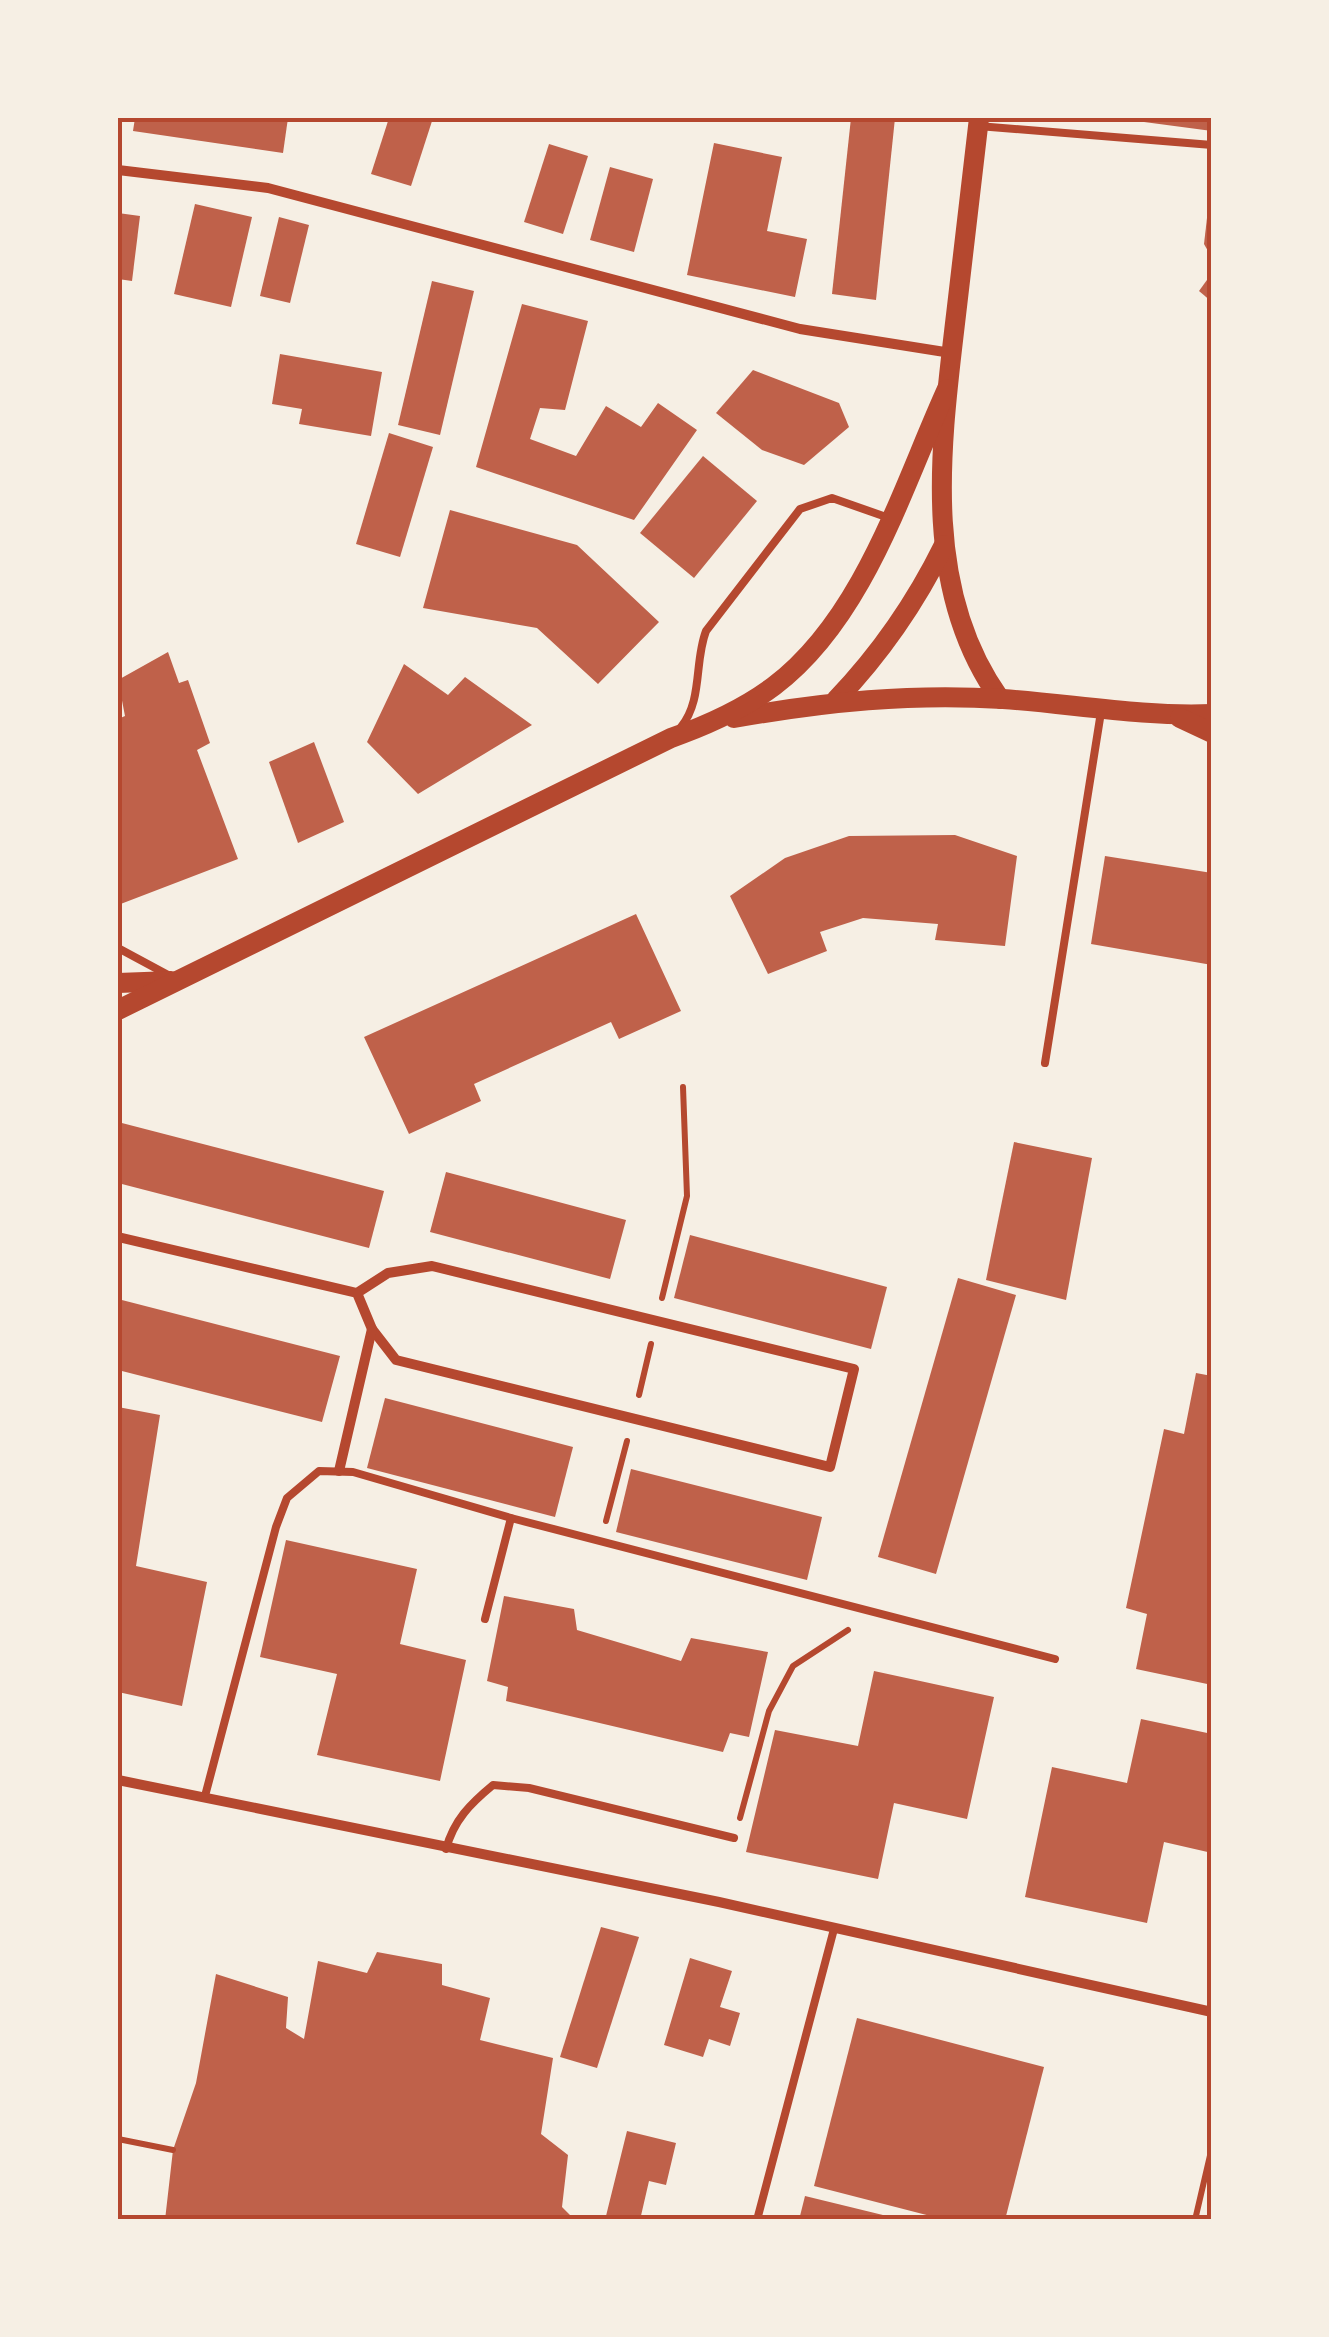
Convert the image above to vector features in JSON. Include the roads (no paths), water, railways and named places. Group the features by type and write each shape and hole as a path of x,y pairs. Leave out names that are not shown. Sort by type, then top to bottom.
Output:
{"main road":[{"path":"979,122 947,389 940,504 944,545 966,638 1000,699"},
{"path":"718,721 775,685 801,662 850,595 947,389"},
{"path":"836,700 895,631 920,595 944,545"},
{"path":"118,1010 671,738 718,721 836,700 1000,699 1174,716 1212,714"},
{"path":"1174,716 1212,733"},
{"path":"118,983 178,980"}],"street":[{"path":"118,170 268,188 800,328 952,353"},
{"path":"118,1237 357,1293 388,1272 432,1266 854,1368 830,1467 396,1360 372,1328 357,1293"},
{"path":"338,1472 372,1328"},
{"path":"118,1780 718,1902 1212,2012"}],"lane":[{"path":"979,122 1212,145"},
{"path":"671,738 692,709 699,649 706,631 800,508 832,498 889,518"},
{"path":"1045,1063 1101,708"},
{"path":"118,948 178,980"},
{"path":"205,1796 287,1498 319,1470 1055,1659"},
{"path":"485,1619 511,1518"},
{"path":"446,1849 452,1829 469,1804 493,1785 529,1788 734,1838"},
{"path":"757,2220 834,1929"}]}
